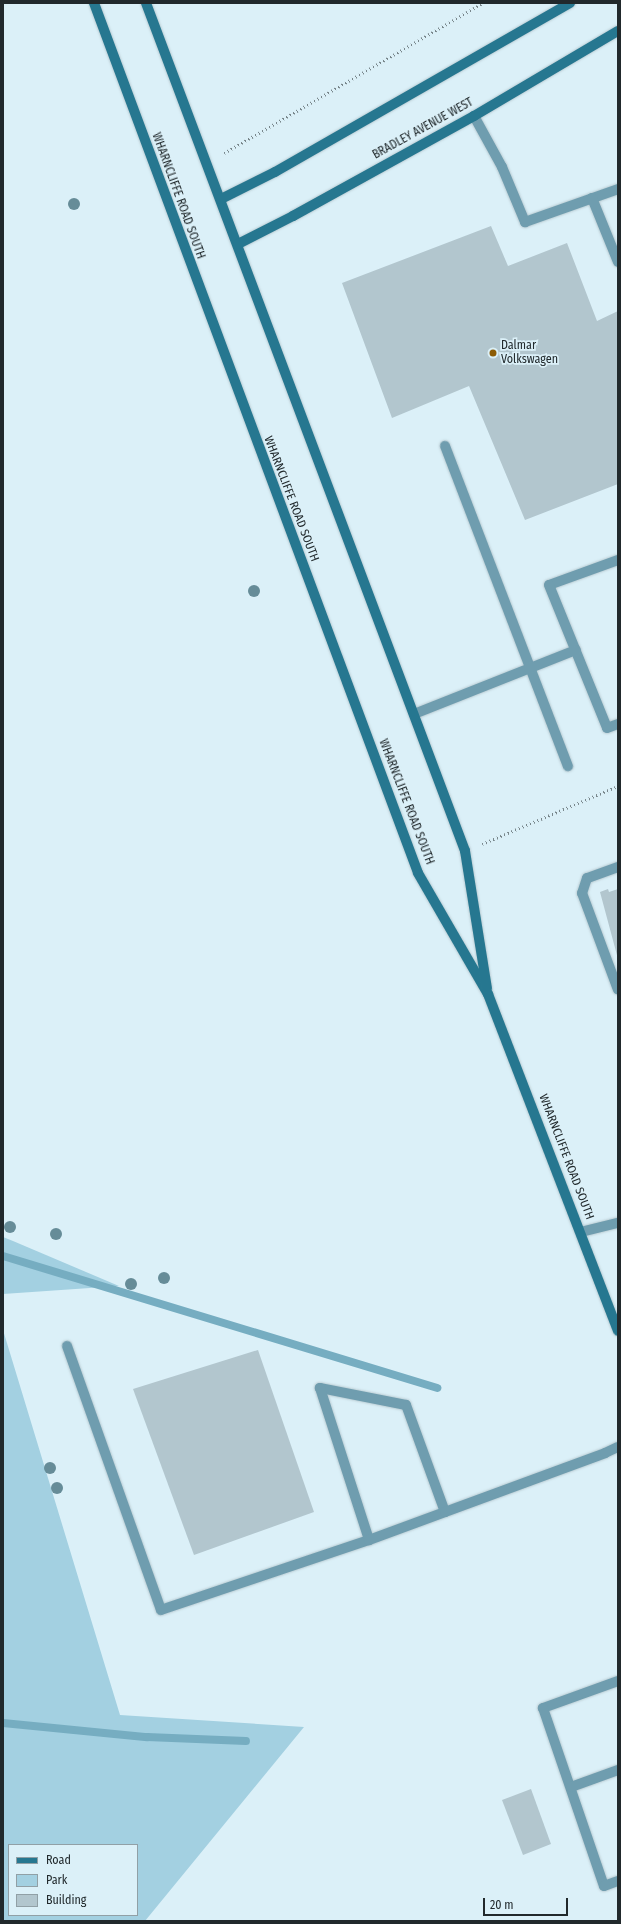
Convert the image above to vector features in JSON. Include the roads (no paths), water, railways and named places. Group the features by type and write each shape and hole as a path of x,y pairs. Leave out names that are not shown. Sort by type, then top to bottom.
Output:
{"main road":[{"name":"WHARNCLIFFE ROAD SOUTH","path":"94,3 418,873 488,994 618,1331"},
{"name":"WHARNCLIFFE ROAD SOUTH","path":"146,3 238,244 465,851 488,994"},
{"path":"220,199 275,172 570,3"},
{"name":"BRADLEY AVENUE WEST","path":"238,244 293,216 474,116 618,31"}],"lane":[{"path":"474,116 502,167 525,222 618,189"},
{"path":"592,198 618,262"},
{"path":"445,446 568,766"},
{"path":"618,560 549,585 607,728 618,724"},
{"path":"414,714 576,650"},
{"path":"618,867 587,878 582,893 618,990"},
{"path":"581,1232 618,1223"},
{"path":"68,1346 161,1610 369,1540 618,1447"},
{"path":"369,1540 320,1388 406,1405 445,1512"},
{"path":"618,1681 543,1708 604,1886 618,1881"},
{"path":"571,1787 618,1770"}],"waterway":[{"path":"3,1256 437,1388"},
{"path":"3,1723 147,1737 246,1741"}],"place":[{"name":"Dalmar Volkswagen","path":"493,353"}]}
